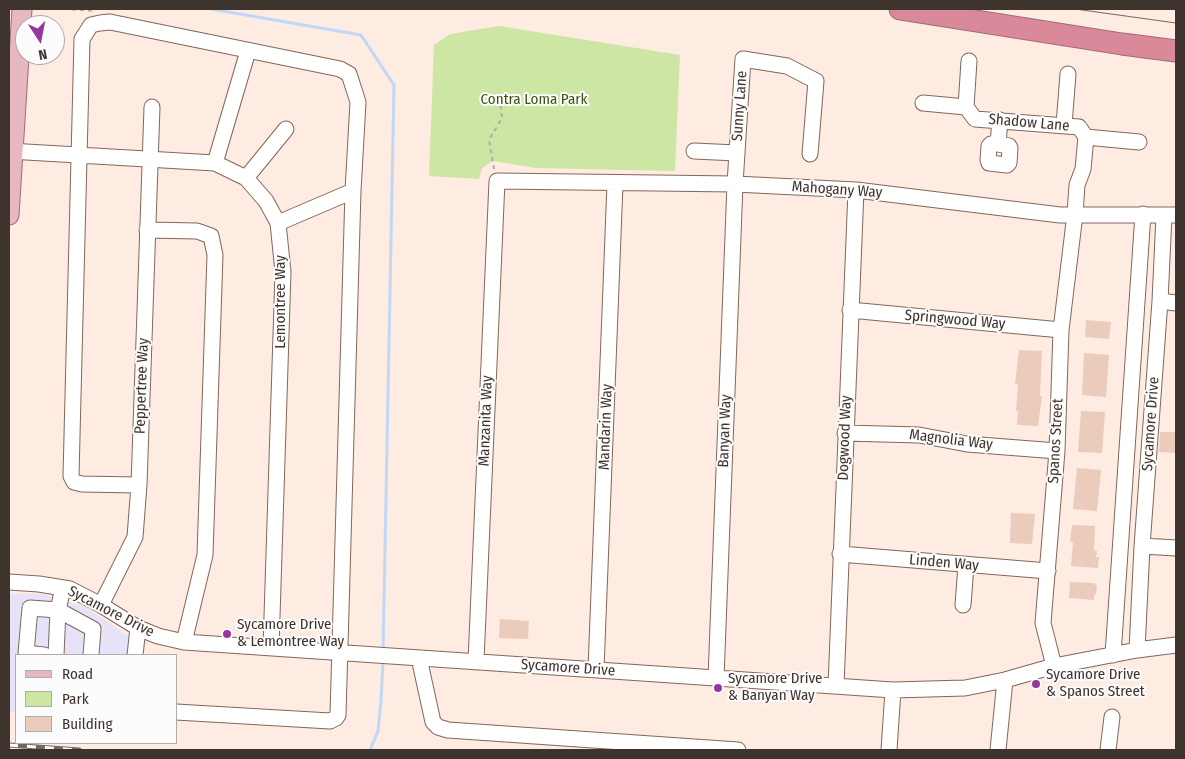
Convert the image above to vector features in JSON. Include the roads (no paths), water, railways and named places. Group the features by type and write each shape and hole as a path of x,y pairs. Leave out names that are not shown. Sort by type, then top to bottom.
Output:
{"highway":[{"path":"900,9 1176,51"}],"main road":[{"path":"9,215 11,151 17,102 22,9"},
{"path":"9,61 10,86 17,102"}],"street":[{"path":"139,485 82,484 74,482 71,476 82,40 91,26 100,22 110,22 248,52 340,69 349,74 358,102 353,191 338,715 330,721 178,712"},
{"path":"215,163 248,52"},
{"name":"Sunny Lane","path":"735,184 743,59 787,66 816,81 810,154"},
{"path":"966,107 969,61"},
{"path":"1064,125 1068,74"},
{"name":"Shadow Lane","path":"923,103 966,107 975,119 1079,127 1086,137 1083,169 1077,185 1075,214"},
{"name":"Peppertree Way","path":"101,605 136,537 152,107"},
{"path":"998,144 1000,120"},
{"path":"246,178 286,129"},
{"path":"1086,137 1139,142"},
{"name":"Lemontree Way","path":"11,151 215,163 246,178 266,201 278,223 283,272 271,648"},
{"path":"694,151 737,153"},
{"name":"Mahogany Way","path":"497,181 735,184 856,190 1060,215 1143,214 1170,216"},
{"name":"Manzanita Way","path":"476,662 497,181"},
{"name":"Mandarin Way","path":"596,670 616,184"},
{"name":"Banyan Way","path":"716,678 735,184"},
{"name":"Dogwood Way","path":"836,686 856,190"},
{"path":"278,223 353,191"},
{"name":"Spanos Street","path":"1054,666 1043,623 1057,451 1061,330 1075,214"},
{"path":"1113,655 1143,214"},
{"name":"Sycamore Drive","path":"1137,650 1142,546 1160,301 1170,216"},
{"path":"146,230 197,231 211,236 215,255 205,555 184,642"},
{"path":"1160,301 1176,302"},
{"name":"Springwood Way","path":"850,310 1061,330"},
{"name":"Magnolia Way","path":"845,433 919,436 968,444 1057,451"},
{"path":"1142,546 1176,548"},
{"name":"Linden Way","path":"840,554 1048,572"},
{"path":"963,605 966,565"},
{"name":"Sycamore Drive","path":"9,582 40,584 70,590 101,605 138,628 158,636 184,642 893,690 965,688 1005,680 1054,666 1137,650 1176,645"},
{"path":"56,654 58,610 63,588"},
{"path":"35,654 26,653 30,608 58,610 93,629 91,654"},
{"path":"135,654 138,628"},
{"path":"419,658 433,722 438,727 448,730 738,750"},
{"path":"998,750 1005,680"},
{"path":"889,750 893,690"},
{"path":"1108,750 1112,717"}],"waterway":[{"path":"211,9 361,35 394,85 383,652"},
{"path":"370,750 378,731 383,661"}],"tram line":[{"path":"1075,9 1176,23"}],"railway":[{"path":"9,745 79,750"}],"place":[{"name":"Sycamore Drive & Lemontree Way","path":"227,634"},
{"name":"Sycamore Drive & Spanos Street","path":"1036,684"},
{"name":"Sycamore Drive & Banyan Way","path":"718,688"}],"park label":[{"name":"Contra Loma Park","path":"534,100"}]}
